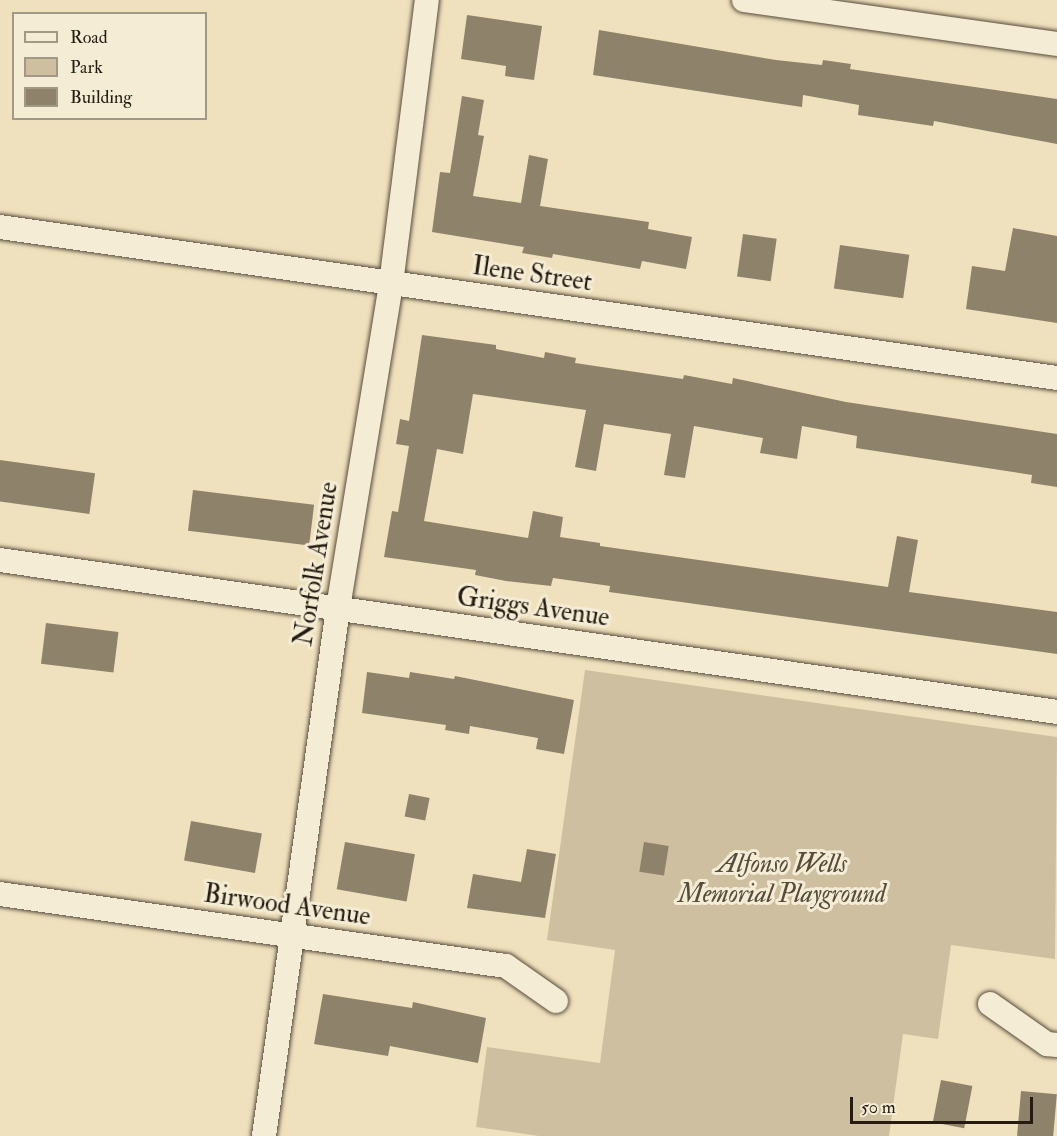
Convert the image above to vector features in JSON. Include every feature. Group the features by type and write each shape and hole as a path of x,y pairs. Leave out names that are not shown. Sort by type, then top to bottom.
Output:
{"street":[{"name":"Norfolk Avenue","path":"264,1136 294,936 338,608 391,284 427,0"},
{"path":"744,0 1057,44"},
{"name":"Ilene Street","path":"0,227 1057,378"},
{"name":"Griggs Avenue","path":"0,560 1057,712"},
{"name":"Birwood Avenue","path":"0,894 506,966 556,1001"},
{"path":"990,1004 1047,1044 1057,1045"}],"green space":[{"name":"Alfonso Wells Memorial Playground","path":"585,670 1057,737 1055,959 951,945 938,1039 903,1034 889,1136 539,1136 476,1127 487,1047 600,1063 615,950 547,940"}],"building":[{"path":"467,15 542,26 534,80 505,76 506,66 461,59"},
{"path":"599,30 776,60 822,65 823,60 851,64 850,69 1057,99 1057,144 934,121 933,126 858,115 859,105 803,95 802,107 593,75"},
{"path":"462,96 484,100 478,135 484,136 473,196 521,203 529,155 548,159 540,206 649,222 648,229 692,237 686,269 642,261 640,269 553,254 552,258 522,253 524,247 432,232 440,172 450,173"},
{"path":"1013,228 1057,236 1057,323 966,309 972,266 1005,271"},
{"path":"743,234 777,239 771,281 737,277"},
{"path":"840,245 909,255 903,298 834,289"},
{"path":"422,335 496,345 496,349 544,358 545,352 576,358 575,363 683,379 684,375 732,384 733,378 846,402 1057,434 1057,487 1031,483 1032,475 856,448 857,436 802,426 797,459 760,453 763,438 694,426 685,478 664,475 671,434 604,424 596,471 575,467 586,410 473,394 463,454 437,449 424,521 528,538 533,511 563,517 560,537 600,543 600,546 888,587 897,536 918,540 909,592 1057,612 1057,654 609,592 610,586 553,578 551,586 506,581 475,575 476,570 384,557 392,511 398,512 409,446 396,444 400,419 409,421"},
{"path":"0,460 95,473 89,514 0,501"},
{"path":"193,490 314,505 309,546 188,531"},
{"path":"46,623 118,632 113,673 41,664"},
{"path":"367,672 409,678 410,672 454,679 455,676 574,700 564,754 536,749 538,738 470,726 469,734 445,730 446,725 362,713"},
{"path":"409,794 430,798 425,821 405,817"},
{"path":"191,821 262,834 255,873 184,860"},
{"path":"345,842 415,854 407,902 337,889"},
{"path":"644,842 669,846 664,876 639,872"},
{"path":"527,849 556,854 545,918 467,908 473,874 521,882"},
{"path":"323,994 412,1008 413,1002 486,1018 478,1063 390,1046 388,1056 314,1044"},
{"path":"941,1080 972,1086 964,1128 933,1122"},
{"path":"1021,1091 1057,1094 1053,1136 1017,1136"}]}
